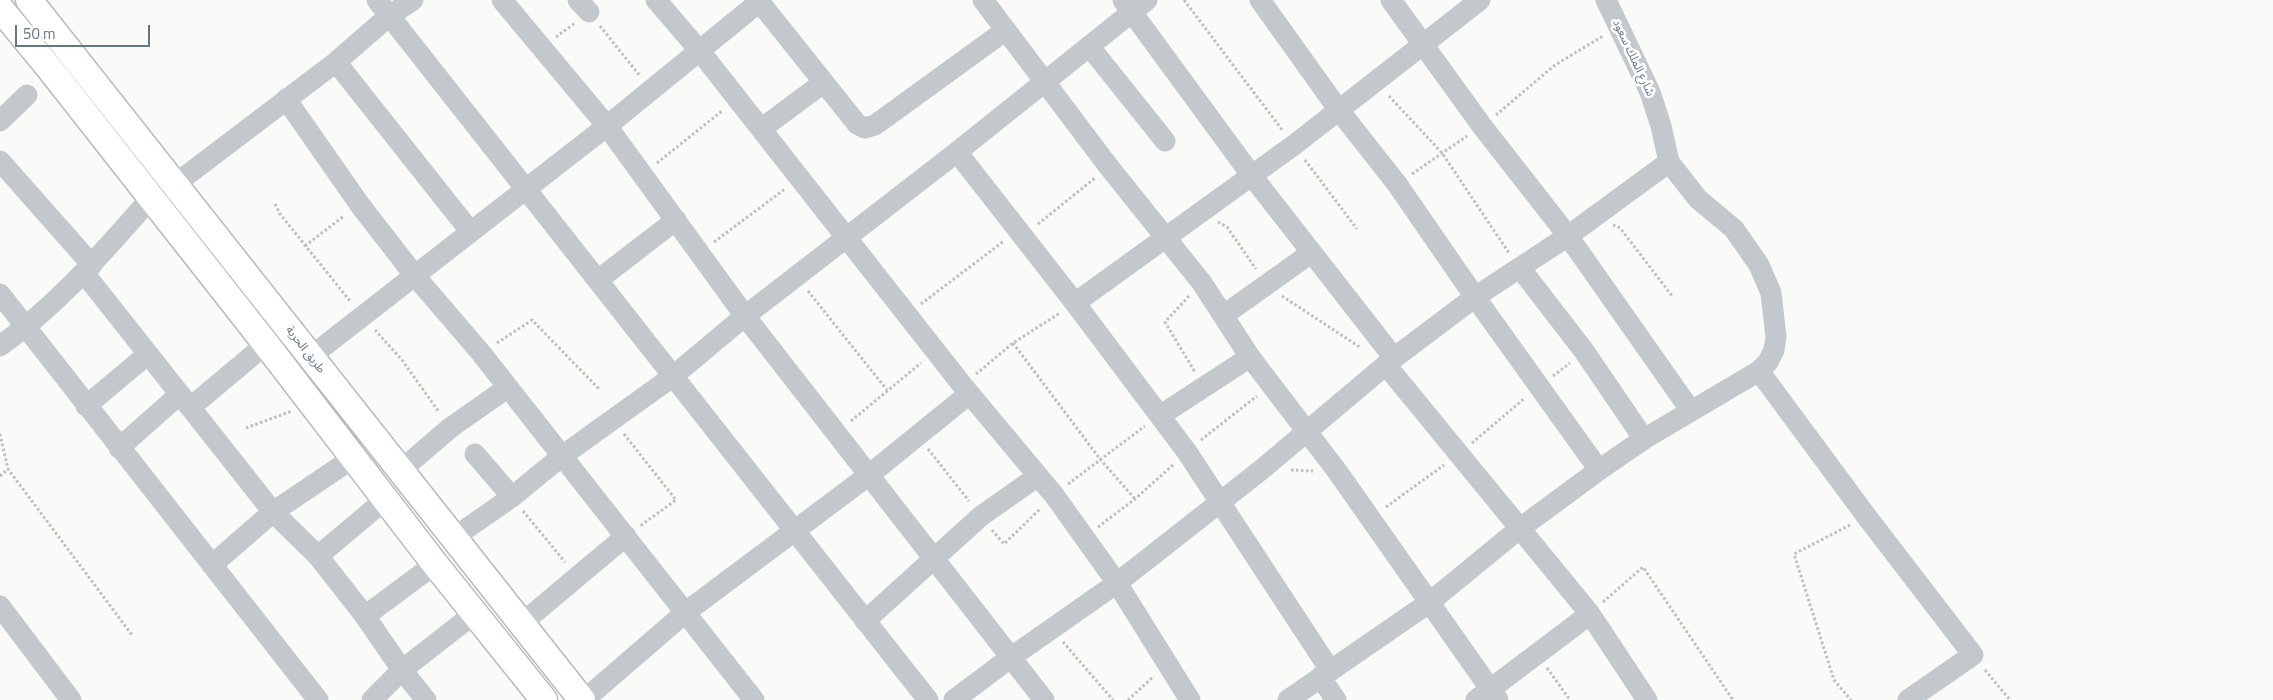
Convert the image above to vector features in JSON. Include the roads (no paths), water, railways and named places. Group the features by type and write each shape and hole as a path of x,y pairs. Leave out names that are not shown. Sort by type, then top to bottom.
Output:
{"main road":[{"name":"طريق الحرية","path":"28,0 583,700"},
{"path":"0,8 266,344 435,564 544,700"}],"street":[{"path":"174,185 336,62 383,8 413,0"},
{"path":"502,0 606,126 745,316 1044,700"},
{"path":"656,0 699,50 966,390 1054,495 1117,583 1190,700"},
{"path":"984,0 1110,167 1202,283 1250,357 1307,429 1430,602 1488,696 1536,654 1590,614"},
{"path":"1260,0 1338,109 1397,184 1475,298 1540,385 1599,470"},
{"path":"1391,0 1482,126 1568,236 1691,411"},
{"path":"1075,304 1294,145 1480,0"},
{"name":"شارع الملك سعود","path":"1606,0 1618,27 1636,58 1650,92 1661,126 1669,162 1698,199 1734,229 1759,265 1771,294 1776,337 1774,350 1768,362 1758,371"},
{"path":"310,357 606,126 759,1 857,124 865,128 871,127 1006,30"},
{"path":"453,538 512,497 562,456 672,377 745,316 1046,81 1089,46 1134,4 1252,176 1459,454 1590,614 1648,700"},
{"path":"383,8 928,700"},
{"path":"1089,46 1165,141"},
{"path":"336,62 470,231"},
{"path":"761,129 823,83"},
{"path":"0,121 27,95"},
{"path":"286,100 360,205 415,276 481,353 754,700"},
{"path":"956,152 1161,415 1187,452 1220,502 1325,674 1336,700"},
{"path":"0,161 88,269 148,354 273,512 318,556 426,700"},
{"path":"954,700 1117,583 1261,470 1307,429 1390,362 1475,298 1594,218 1669,162"},
{"path":"0,346 27,326 88,269 150,199"},
{"path":"598,280 676,220"},
{"path":"1224,315 1311,253"},
{"path":"1520,268 1584,352 1644,439"},
{"path":"0,294 27,326 86,406 318,700"},
{"path":"119,448 266,344"},
{"path":"86,406 148,354"},
{"path":"1161,415 1250,357"},
{"path":"1288,700 1430,602 1519,529 1599,470 1644,439 1758,371 1866,517 1973,655 1908,700"},
{"path":"400,471 450,428 507,388"},
{"path":"583,700 686,612 869,475 917,435 966,390"},
{"path":"475,454 512,497"},
{"path":"212,565 273,512 353,458"},
{"path":"865,621 981,516 1038,476"},
{"path":"318,556 386,499"},
{"path":"521,624 626,536"},
{"path":"364,616 435,564"},
{"path":"0,606 72,700"},
{"path":"372,700 402,670 475,613"}]}
